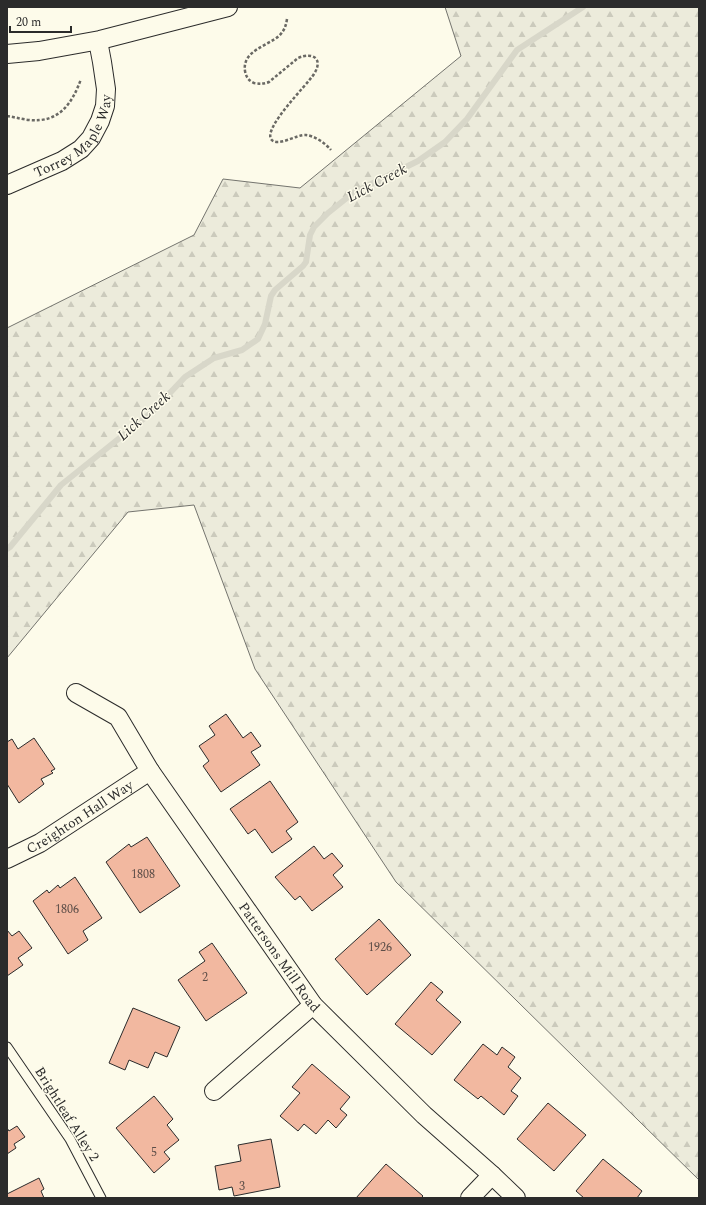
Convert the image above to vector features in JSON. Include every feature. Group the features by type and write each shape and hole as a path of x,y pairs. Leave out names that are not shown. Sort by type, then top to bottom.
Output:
{"street":[{"path":"7,54 39,51 98,41 228,7"},
{"name":"Torrey Maple Way","path":"7,185 62,161 81,149 91,138 100,121 105,106 106,89 98,41"},
{"name":"Pattersons Mill Road","path":"76,693 118,717 150,771 313,1005 424,1114 492,1174 516,1198"},
{"name":"Creighton Hall Way","path":"7,859 40,844 150,771"},
{"path":"214,1091 313,1005"},
{"path":"470,1198 492,1174"}],"lane":[{"name":"Brightleaf Alley 2","path":"7,1046 70,1139 100,1198"}],"path":[{"path":"287,19 284,31 254,51 246,59 246,77 255,83 265,84 298,58 303,56 315,57 318,61 318,65 314,74 280,116 274,125 270,136 273,141 282,142 298,136 308,135 320,141 331,150"},
{"path":"7,116 36,120 53,116 63,110 72,100 81,79"}],"green space":[{"path":"445,7 699,7 699,1180 396,882 255,669 194,505 128,512 7,658 7,328 194,235 223,179 300,188 461,56"}],"building":[{"path":"226,714 243,738 251,732 261,746 251,752 260,765 221,792 203,766 209,761 199,746 215,735 209,726"},
{"path":"34,738 55,769 51,771 53,773 41,779 44,784 19,803 7,784 7,742 12,739 18,749"},
{"path":"270,781 298,822 286,831 292,839 272,853 255,829 248,834 230,809"},
{"path":"147,837 180,886 140,913 106,862 129,844 131,847"},
{"path":"314,846 324,859 332,853 343,866 333,875 343,887 312,911 300,896 295,900 275,877"},
{"path":"75,877 102,918 83,931 88,940 68,954 33,901 47,890 49,893 58,885 60,888"},
{"path":"379,919 411,955 367,995 335,959"},
{"path":"7,930 12,936 19,931 32,948 18,958 23,965 7,976"},
{"path":"212,943 247,993 206,1021 178,980 205,961 199,952"},
{"path":"431,982 443,992 436,1000 461,1022 432,1055 395,1024"},
{"path":"133,1008 180,1027 167,1057 155,1052 148,1068 129,1060 125,1070 109,1063"},
{"path":"483,1044 497,1055 502,1047 515,1057 508,1067 521,1078 511,1091 518,1096 504,1115 481,1096 478,1099 454,1080"},
{"path":"312,1064 350,1097 340,1109 347,1115 336,1128 328,1120 316,1134 304,1124 298,1131 280,1116 300,1093 292,1087"},
{"path":"154,1096 173,1119 167,1125 179,1140 164,1152 170,1159 154,1173 116,1128"},
{"path":"548,1103 586,1135 554,1171 517,1139"},
{"path":"17,1126 25,1137 14,1144 16,1148 7,1154 7,1128 9,1131"},
{"path":"271,1139 280,1187 234,1196 232,1187 219,1190 215,1166 241,1161 238,1145"},
{"path":"603,1159 642,1191 637,1198 584,1198 576,1191"},
{"path":"386,1164 423,1196 421,1198 356,1198"},
{"path":"39,1178 44,1189 41,1191 44,1198 7,1198 7,1194"}],"waterway":[{"name":"Lick Creek","path":"7,549 61,485 152,412 185,377 214,358 242,350 258,339 265,324 271,296 275,290 306,262 310,235 314,227 328,213 353,193 418,161 445,142 467,119 517,50 583,7"}]}
